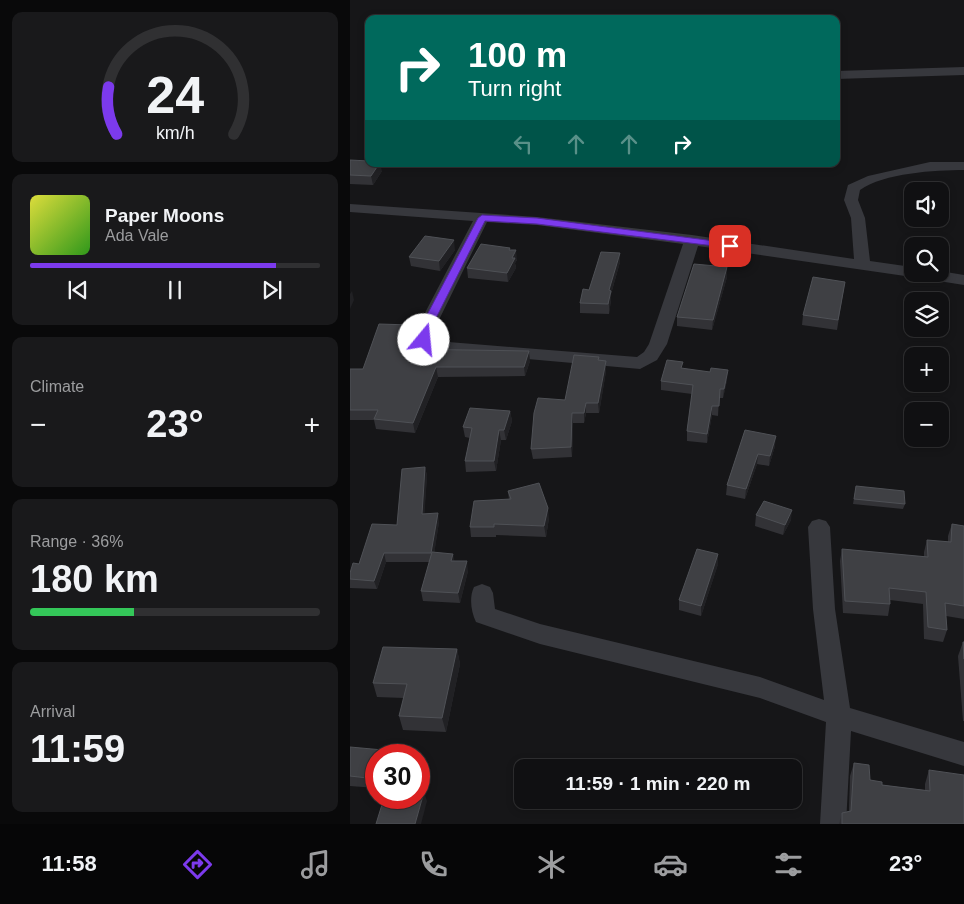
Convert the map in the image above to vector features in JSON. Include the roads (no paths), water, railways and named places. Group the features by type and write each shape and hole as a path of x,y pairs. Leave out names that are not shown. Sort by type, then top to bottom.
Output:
{"street":[{"path":"840,75 964,71"},
{"path":"862,264 858,218 851,200 854,188 873,179 914,169 930,166 964,166"},
{"path":"350,208 547,222 692,240 904,271"},
{"path":"482,218 425,330 424,340 431,346 640,363 650,356 658,344 692,240"},
{"path":"949,278 964,280"},
{"path":"819,528 824,609 839,716 833,824"},
{"path":"482,593 484,615 512,625 625,656 760,688 839,716 964,754"}]}
